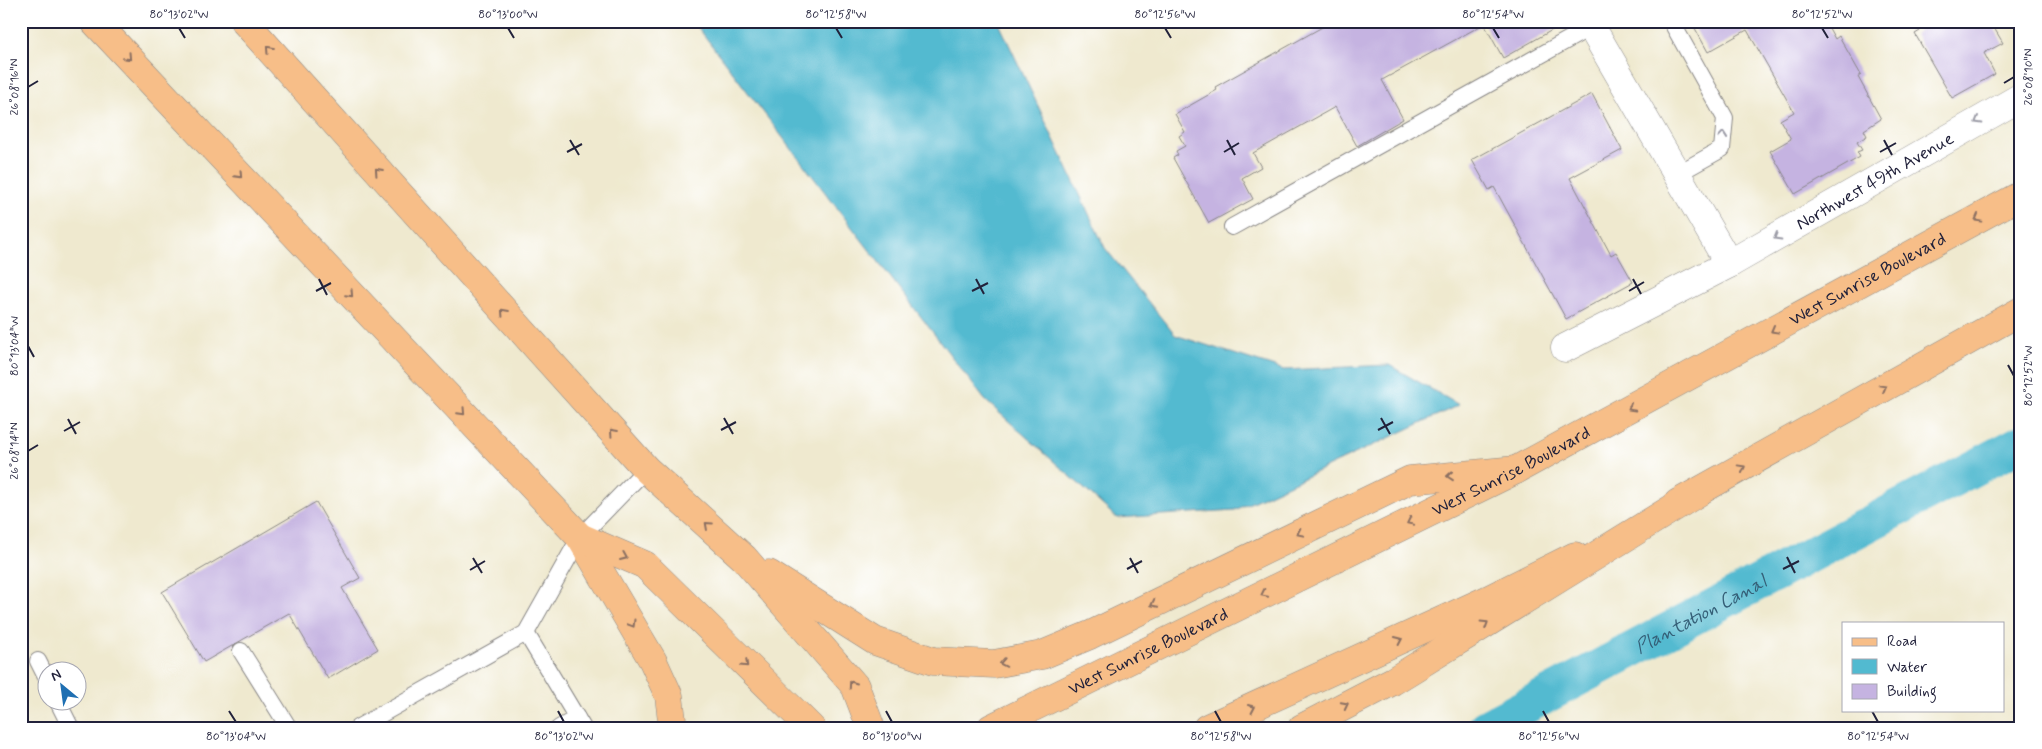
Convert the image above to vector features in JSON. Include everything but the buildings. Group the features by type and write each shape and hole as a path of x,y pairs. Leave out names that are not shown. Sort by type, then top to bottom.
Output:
{"main road":[{"path":"94,21 580,537 654,661 669,696 673,728"},
{"path":"244,21 646,469 744,558 855,686 872,728"},
{"name":"West Sunrise Boulevard","path":"991,728 1516,470 2021,195"},
{"path":"1207,728 1489,599 1699,492 2021,311"},
{"path":"744,558 875,641 933,661 994,664 1042,655 1090,635 1410,480 1516,470"},
{"path":"1302,728 1393,681 1699,492"},
{"path":"580,537 645,565 811,728"}],"street":[{"path":"1590,24 1729,264"},
{"name":"Northwest 49th Avenue","path":"1565,348 1729,264 2021,97"}],"lane":[{"path":"1671,21 1725,118 1722,149 1677,174"},
{"path":"1232,227 1590,24"},
{"path":"358,728 526,633 580,537 646,469"},
{"path":"526,633 580,723 559,728"},
{"path":"242,651 289,728"},
{"path":"63,712 71,728"}],"water":[{"path":"693,21 998,21 1105,248 1175,335 1284,370 1389,365 1459,405 1235,510 1117,518 985,400"}],"waterway":[{"name":"Plantation Canal","path":"1485,728 2021,443"}]}
